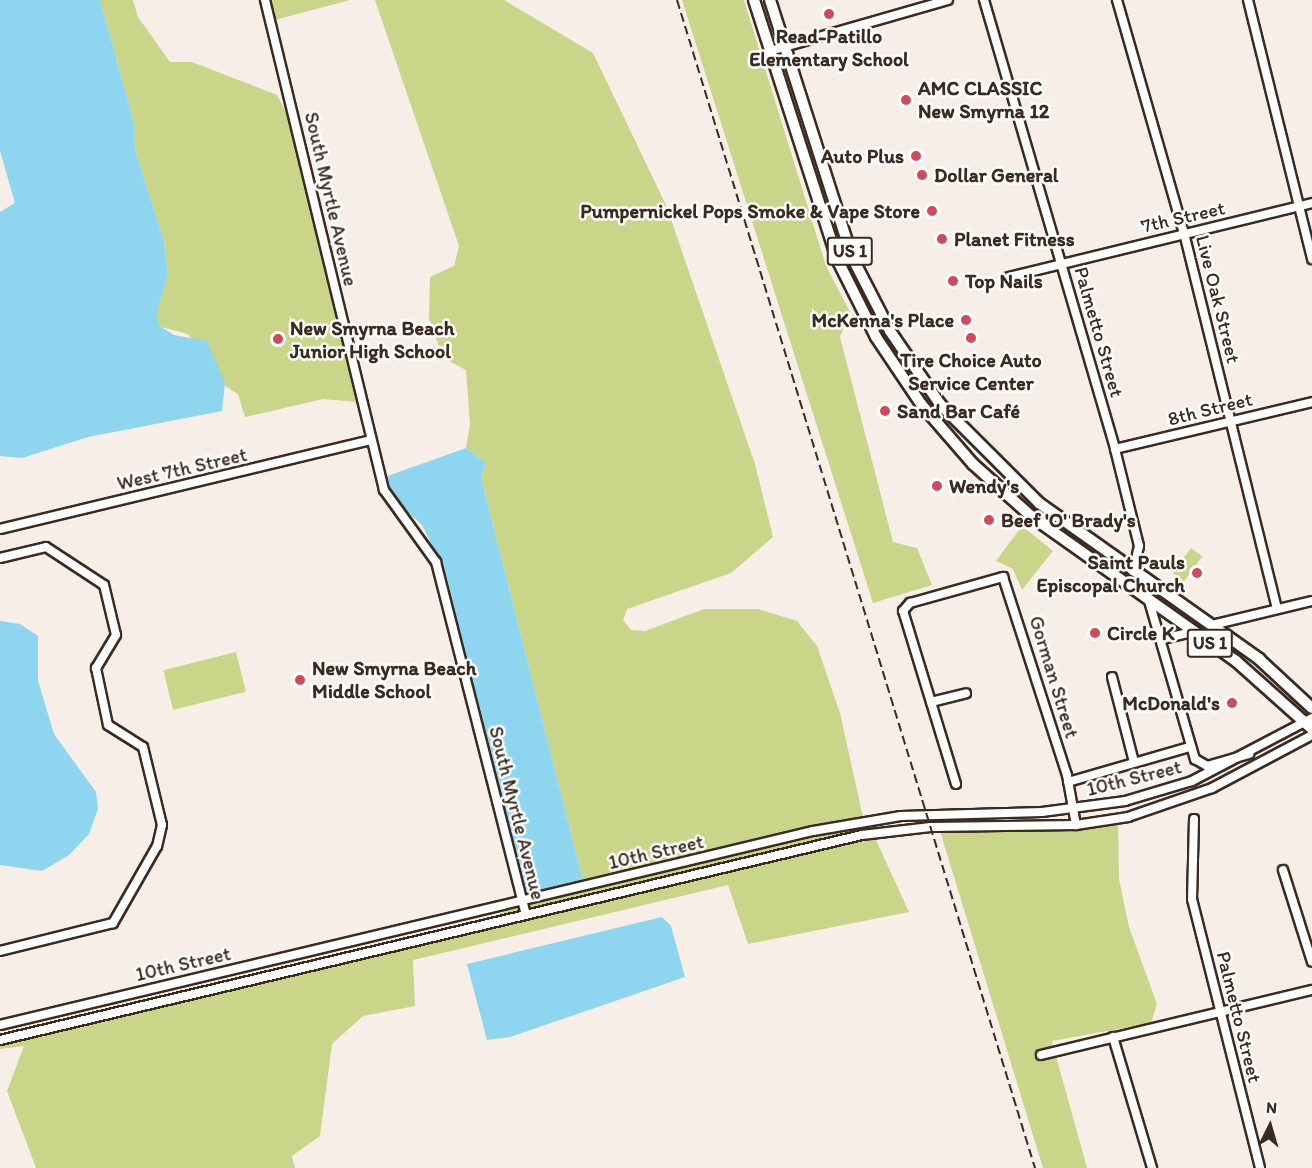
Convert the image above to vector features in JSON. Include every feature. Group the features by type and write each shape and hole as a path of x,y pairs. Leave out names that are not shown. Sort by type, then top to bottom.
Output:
{"main road":[{"name":"US 1","path":"754,0 811,185 864,315 905,382 953,443 990,480 1100,566 1263,682 1310,723"},
{"name":"US 1","path":"770,0 825,180 878,309 919,376 964,432 1000,469 1133,571 1212,626 1312,708"},
{"path":"1100,566 1133,571"},
{"path":"1126,584 1155,586"}],"street":[{"name":"South Myrtle Avenue","path":"265,0 370,440 389,500 436,562 526,915"},
{"path":"908,0 912,11"},
{"path":"770,51 948,0"},
{"name":"Palmetto Street","path":"984,0 1115,449 1139,546 1133,571"},
{"name":"Live Oak Street","path":"1117,0 1184,233 1277,609"},
{"path":"1248,0 1312,259"},
{"path":"811,185 825,180"},
{"name":"7th Street","path":"1009,277 1312,203"},
{"path":"864,315 878,309"},
{"name":"8th Street","path":"1115,449 1312,402"},
{"path":"953,443 964,432"},
{"name":"West 7th Street","path":"0,529 370,440"},
{"path":"990,480 1000,469"},
{"path":"0,558 46,547 104,585 116,635 96,669 108,725 143,747 162,825 156,848 113,923 0,951"},
{"name":"Gorman Street","path":"956,784 903,611 910,603 1003,577 1068,782 1076,825"},
{"path":"1149,601 1162,639 1189,747 1203,765 1250,754"},
{"path":"1212,626 1312,601"},
{"path":"1162,639 1193,632"},
{"path":"1112,677 1134,762"},
{"path":"931,702 966,693"},
{"name":"10th Street","path":"0,1025 813,831 893,817 1073,809 1160,792 1250,754 1310,723"},
{"name":"10th Street","path":"0,1040 526,915 897,830 1076,825 1190,798 1312,735"},
{"name":"10th Street","path":"1068,782 1189,747"},
{"path":"962,813 962,827"},
{"path":"893,817 897,830"},
{"name":"Palmetto Street","path":"1194,819 1192,899 1260,1168"},
{"path":"1283,870 1312,962"},
{"path":"1041,1055 1312,990"},
{"path":"1113,1037 1152,1168"}],"green space":[{"path":"100,0 133,0 138,17 170,62 192,62 277,95 288,116 356,402 323,399 245,417 238,394 225,386 188,334 161,327 155,316 168,273 164,242 135,149 134,123"},
{"path":"265,0 350,0 271,21"},
{"path":"375,0 504,0 593,53 666,205 755,464 773,537 731,573 627,609 623,620 631,630 645,631 704,609 758,609 797,621 817,646 840,713 863,817 583,881 481,477 486,463 466,448 470,424 466,370 443,358 429,318 430,277 454,266 459,246"},
{"path":"682,0 744,0 826,266 850,312 840,337 893,542 917,548 932,585 873,603"},
{"path":"1022,526 1053,551 1022,590 1013,569 996,561"},
{"path":"1191,548 1202,556 1184,581 1173,573"},
{"path":"236,652 246,692 173,710 163,670"},
{"path":"1118,823 1119,879 1129,927 1157,1004 1151,1023 1052,1041 1053,1048 1036,1052 1038,1060 1056,1056 1087,1168 1043,1168 940,831 1073,830"},
{"path":"868,825 870,829 528,910 527,904"},
{"path":"875,838 909,912 748,944 728,885 413,960 415,1006 363,1016 332,1044 320,1136 292,1156 295,1168 36,1168 7,1091 24,1046 0,1049 0,1044"},
{"path":"519,906 521,911 27,1110 25,1106"}],"water":[{"path":"0,0 100,0 134,123 135,149 164,242 168,273 156,316 161,327 174,335 207,341 225,383 222,411 88,437 22,458 0,456 0,212 15,203 0,151"},
{"path":"466,448 486,463 481,477 583,881 525,895 440,561 422,525 392,498 385,477"},
{"path":"0,621 20,624 38,636 38,681 54,734 96,792 98,809 89,834 69,855 42,871 0,865"},
{"path":"662,917 671,926 685,977 510,1037 487,1040 467,964"}],"railway":[{"path":"677,0 1035,1168"}],"place":[{"name":"Read-Patillo Elementary School","path":"829,14"},
{"name":"AMC CLASSIC New Smyrna 12","path":"906,100"},
{"name":"Auto Plus","path":"916,156"},
{"name":"Dollar General","path":"922,175"},
{"name":"Pumpernickel Pops Smoke & Vape Store","path":"932,211"},
{"name":"Planet Fitness","path":"942,239"},
{"name":"Top Nails","path":"953,281"},
{"name":"McKenna's Place","path":"966,320"},
{"name":"Tire Choice Auto Service Center","path":"971,338"},
{"name":"New Smyrna Beach Junior High School","path":"278,339"},
{"name":"Sand Bar Café","path":"885,411"},
{"name":"Wendy's","path":"937,486"},
{"name":"Beef 'O' Brady's","path":"989,520"},
{"name":"Saint Pauls Episcopal Church","path":"1197,573"},
{"name":"Circle K","path":"1095,633"},
{"name":"New Smyrna Beach Middle School","path":"300,680"},
{"name":"McDonald's","path":"1232,703"}]}
